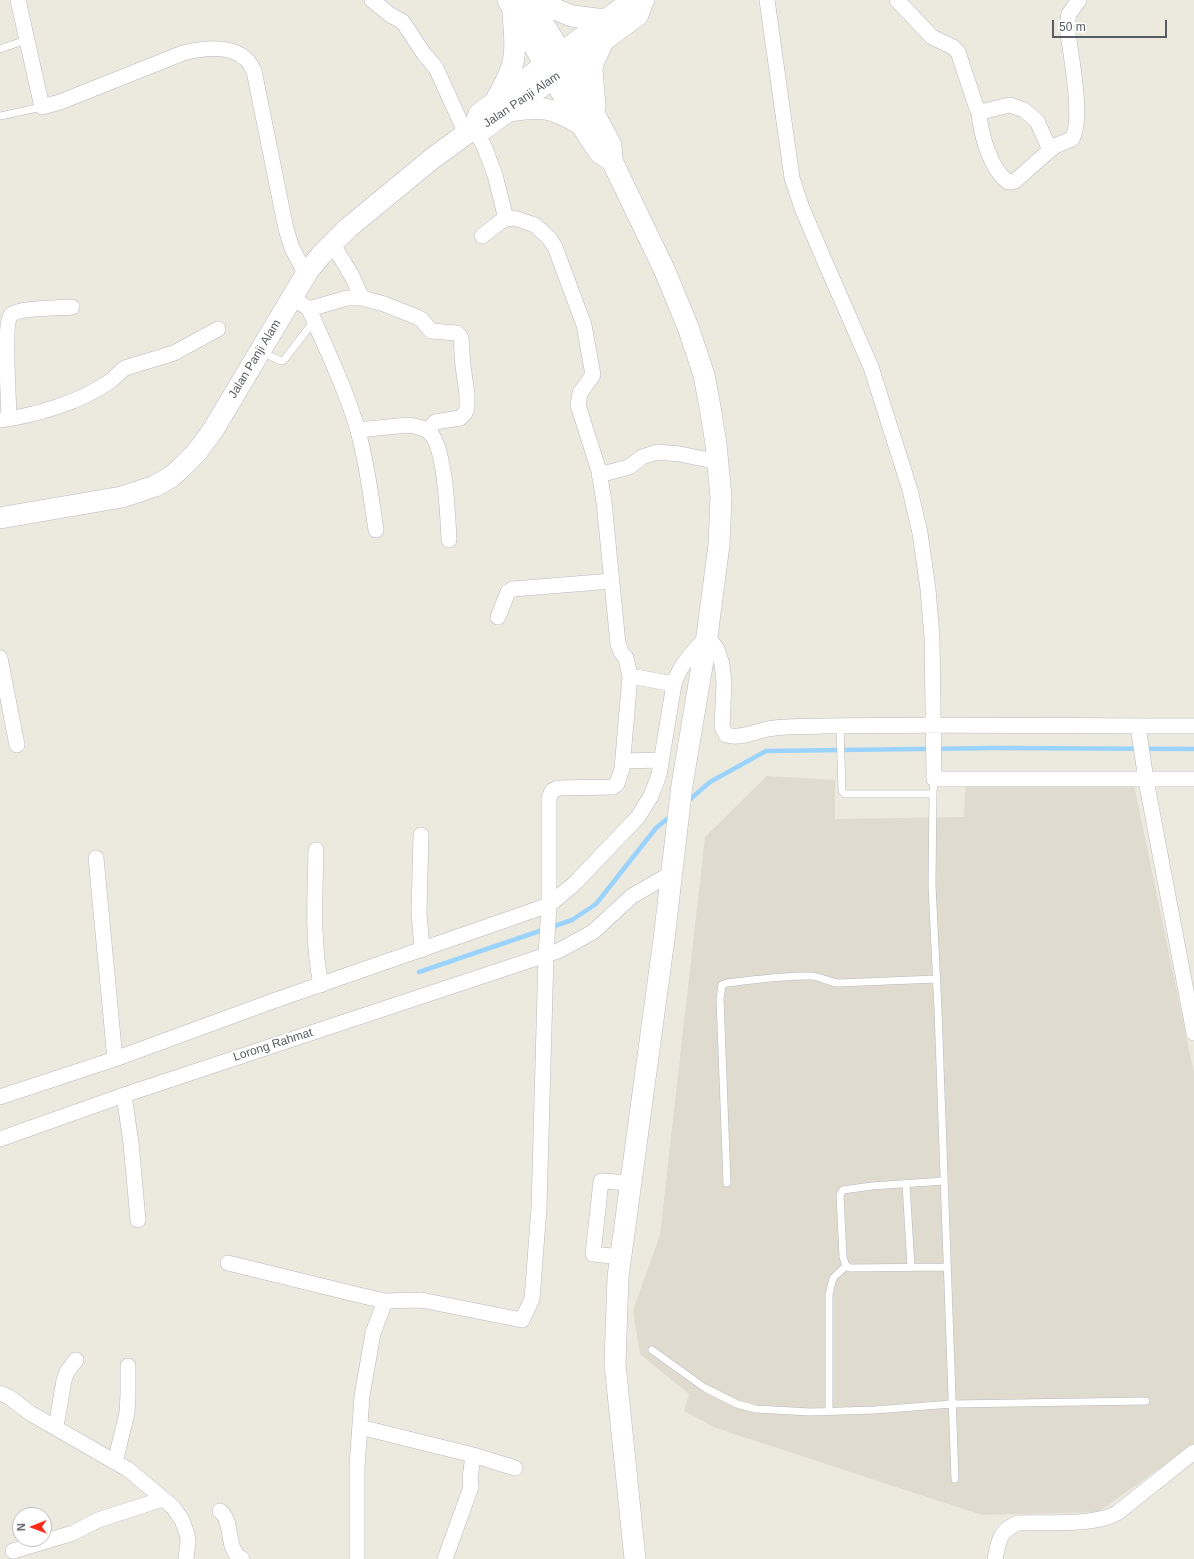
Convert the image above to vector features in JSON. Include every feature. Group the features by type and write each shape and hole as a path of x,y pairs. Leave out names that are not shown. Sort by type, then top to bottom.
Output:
{"street":[{"path":"18,0 42,107 60,102 183,53 202,49 220,49 235,53 248,61 254,71 286,229 292,248 306,275"},
{"path":"372,0 389,14 403,22 424,54 436,68 470,131 484,146 495,175 506,219"},
{"path":"541,0 557,10 572,16 605,20"},
{"path":"644,0 638,15 603,42 557,66 605,20 630,2 644,0"},
{"path":"767,0 792,178 802,208 871,367 910,490 920,533 928,590 932,637 934,779 1194,779"},
{"path":"896,0 932,37 953,47 958,52 976,107 979,111 980,124 989,153 1001,178 1008,182 1015,181 1050,150 1072,139 1077,126 1076,100 1067,26 1069,14 1079,0"},
{"path":"517,2 514,58 502,107 547,108 589,122"},
{"path":"517,2 557,66 589,122 599,152 612,161 664,268 688,327 705,381 718,462 721,497 721,520 707,636 682,785 672,873 618,1284 615,1364 635,1559"},
{"path":"589,122 593,64 603,42"},
{"name":"Jalan Panji Alam","path":"0,518 122,497 155,486 171,477 197,452 213,430 260,351 305,309 306,275 332,243 421,168 470,131 479,114 502,107 557,66"},
{"path":"979,111 1009,106 1024,110 1037,121 1050,150"},
{"path":"228,1262 385,1301 421,1300 522,1320 532,1299 539,1208 549,908 550,793 558,788 612,787 618,784 623,761 630,676 626,658 621,652 618,644 604,502 599,475 578,405 580,393 593,375 584,325 579,309 555,247 549,238 535,225 514,218 506,219 482,236"},
{"path":"332,243 352,276 362,298"},
{"path":"376,530 368,473 358,430 332,363 305,309 347,298 362,298 384,304 417,317 422,320 431,331 457,333 461,337 467,394 465,413 456,419 435,422 428,432"},
{"path":"72,307 35,309 11,314 8,322 5,419 50,409 89,393 110,382 125,368 174,353 218,329"},
{"path":"358,430 408,425 415,426 428,432 434,437 438,446 445,486 449,540"},
{"path":"599,475 628,467 642,457 657,452 680,454 718,462"},
{"path":"498,617 508,592 513,589 612,582"},
{"path":"0,1096 115,1059 273,1001 549,908 638,818 656,786 677,673 684,662 707,636"},
{"path":"707,636 717,649 722,664 724,683 722,727 726,735 736,737 768,729 788,727 933,724 1194,726"},
{"path":"0,658 17,745"},
{"path":"630,676 674,684"},
{"path":"1138,726 1146,780 1194,1033"},
{"path":"623,761 661,760"},
{"path":"421,834 419,912 422,950"},
{"path":"316,850 316,964 321,985"},
{"path":"96,858 115,1059"},
{"name":"Lorong Rahmat","path":"0,1139 124,1095 547,952 561,950 593,932 632,896 672,873"},
{"path":"124,1095 131,1143 138,1220"},
{"path":"621,1257 593,1254 601,1182 631,1183"},
{"path":"357,1559 357,1475 362,1396 373,1333 385,1301"},
{"path":"56,1427 64,1380 67,1372 76,1360"},
{"path":"115,1462 127,1413 128,1366"},
{"path":"0,1393 9,1397 30,1413 129,1470 178,1512 187,1534 188,1541 186,1559"},
{"path":"360,1427 473,1455 515,1468"},
{"path":"995,1559 999,1541 1003,1532 1008,1527 1018,1523 1092,1521 1107,1518 1117,1513 1194,1452"},
{"path":"445,1559 471,1486 470,1479 473,1455"},
{"path":"13,1552 73,1533 105,1517 163,1499"},
{"path":"220,1511 227,1522 232,1548 238,1557 242,1559"}],"lane":[{"path":"0,49 26,40"},
{"path":"0,116 42,107"},
{"path":"260,351 281,361 284,360 305,309"},
{"path":"840,726 840,771 842,791 845,794 933,794"},
{"path":"934,779 932,885 955,1479"},
{"path":"727,1183 720,999 722,985 727,983 801,976 814,976 832,983 936,979"},
{"path":"944,1181 846,1188 841,1192 842,1257 846,1266 850,1268 947,1267"},
{"path":"906,1184 911,1268"},
{"path":"829,1411 829,1295 833,1278 846,1266"},
{"path":"652,1350 706,1388 737,1404 783,1411 810,1412 875,1410 952,1404 1146,1401"}],"shaded area":[{"path":"767,776 835,780 835,819 964,817 966,782 1134,785 1194,1074 1194,1444 1098,1512 982,1515 716,1428 684,1411 689,1394 640,1354 633,1310 660,1235 705,837"}],"waterway":[{"path":"687,802 710,782 766,751 995,748 1194,749"},
{"path":"419,972 572,920 596,904 656,828 672,815"}]}
